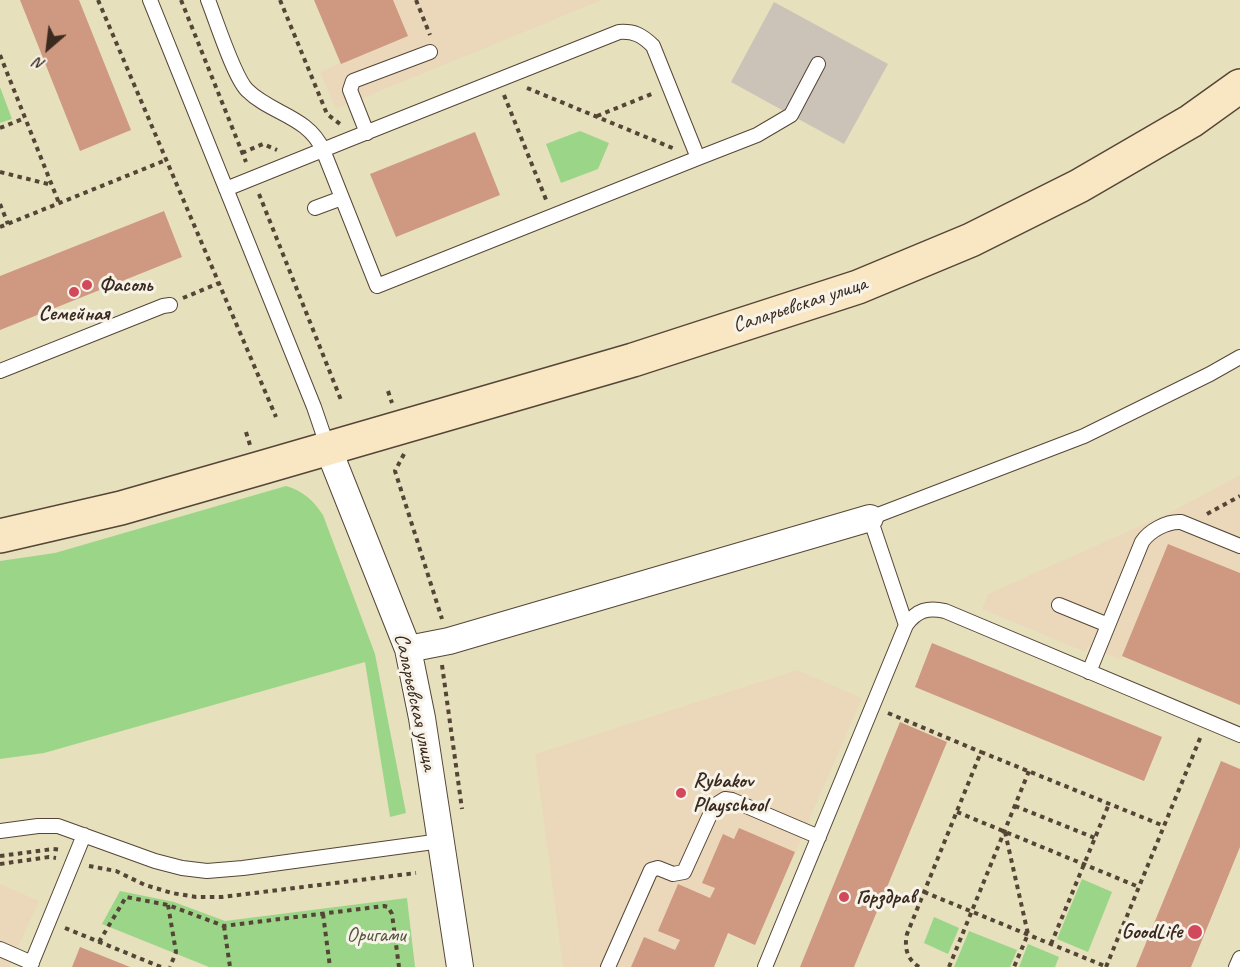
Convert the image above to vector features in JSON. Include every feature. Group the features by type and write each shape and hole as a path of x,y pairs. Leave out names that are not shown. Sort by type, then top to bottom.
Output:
{"street":[{"name":"Саларьевская улица","path":"0,536 121,508 633,360 858,287 971,240 1078,186 1191,121 1240,86"},
{"name":"Саларьевская улица","path":"328,448 408,649 422,718 460,967"},
{"path":"408,649 449,640 870,518"}],"lane":[{"path":"150,0 314,407 328,448"},
{"path":"208,0 243,86 257,98 308,128 318,140 377,286 757,135 791,115 818,64"},
{"path":"226,189 619,32 631,31 644,36 653,46 698,158"},
{"path":"367,133 350,90 353,81 430,52"},
{"path":"315,208 342,198"},
{"path":"0,371 166,305"},
{"path":"906,624 870,518 1084,436 1240,357"},
{"path":"1089,672 1144,538 1175,522 1240,546"},
{"path":"1059,605 1108,625"},
{"path":"765,967 906,624 917,613 926,609 945,611 1240,735"},
{"path":"608,967 651,870 658,868 673,874 684,872 714,806 719,802 732,800 819,837"},
{"path":"0,831 50,825 155,861 207,871 441,840"},
{"path":"0,949 31,965 84,835"},
{"path":"1236,967 1240,958"}],"path":[{"path":"98,0 276,417"},
{"path":"181,0 341,400"},
{"path":"280,0 327,114 346,128 350,139"},
{"path":"416,0 432,38 433,44 430,52"},
{"path":"0,55 59,203"},
{"path":"501,79 698,158"},
{"path":"501,79 553,216"},
{"path":"596,116 669,87"},
{"path":"0,128 25,118"},
{"path":"0,227 166,160"},
{"path":"0,172 52,185"},
{"path":"0,206 8,224"},
{"path":"166,305 219,283"},
{"path":"388,391 405,455 395,471 454,656 445,657 442,663 464,819"},
{"path":"1188,525 1240,496"},
{"path":"901,719 1164,826"},
{"path":"924,892 1107,967 1195,751"},
{"path":"919,967 907,954 905,944 907,934 981,752"},
{"path":"949,967 1029,771"},
{"path":"1051,944 1109,804"},
{"path":"1015,806 1095,838"},
{"path":"957,812 1139,887"},
{"path":"1005,832 1028,934 1014,967"},
{"path":"0,856 52,849 145,885 196,897 222,897 416,873"},
{"path":"0,864 49,857 75,858"},
{"path":"99,942 126,897 168,905 224,926 388,907 392,914 399,967"},
{"path":"168,905 176,952 170,967"},
{"path":"323,914 330,967"},
{"path":"49,921 161,967"},
{"path":"224,926 230,967"}],"shaded area":[{"path":"314,0 602,0 336,109 320,72 340,63"},
{"path":"774,2 888,64 844,144 731,82"},
{"path":"1240,475 1240,705 1123,656 1121,660 1088,646 1085,652 982,609 988,594 1171,512"},
{"name":"Rybakov Playschool","path":"797,670 862,698 755,945 728,933 714,967 563,967 535,754"},
{"path":"0,884 39,901 9,967 0,967"}],"green space":[{"path":"0,87 12,119 0,123"},
{"path":"580,131 609,143 598,169 561,183 546,144"},
{"path":"286,486 307,497 323,515 375,654 406,813 390,817 365,662 44,753 0,759 0,561 55,553"},
{"path":"1082,879 1112,892 1088,952 1057,939"},
{"name":"Оригами","path":"120,891 174,902 225,921 407,898 415,967 209,967 102,924"},
{"path":"934,917 959,928 948,954 924,943"},
{"path":"969,931 1017,950 1010,967 954,967"},
{"path":"1028,944 1059,957 1055,967 1019,967"}],"building":[{"path":"20,0 79,0 131,130 80,151"},
{"path":"314,0 393,0 408,36 341,64"},
{"path":"475,132 500,195 396,237 370,174"},
{"path":"164,211 182,257 0,330 0,276"},
{"path":"1168,544 1240,573 1240,705 1122,656"},
{"path":"932,643 1162,737 1144,781 915,687"},
{"path":"900,722 947,742 854,967 800,967"},
{"path":"1221,761 1240,769 1240,847 1191,967 1136,967"},
{"path":"739,828 795,852 755,945 728,933 714,967 631,967 644,937 675,950 680,940 658,931 678,884 710,898 715,888 702,883 723,834 734,839"},
{"path":"80,947 130,967 72,967"}],"place":[{"name":"Фасоль","path":"87,285"},
{"name":"Семейная","path":"74,292"},
{"name":"Rybakov Playschool","path":"681,793"},
{"name":"Горздрав","path":"844,897"},
{"name":"GoodLife","path":"1195,932"}]}
